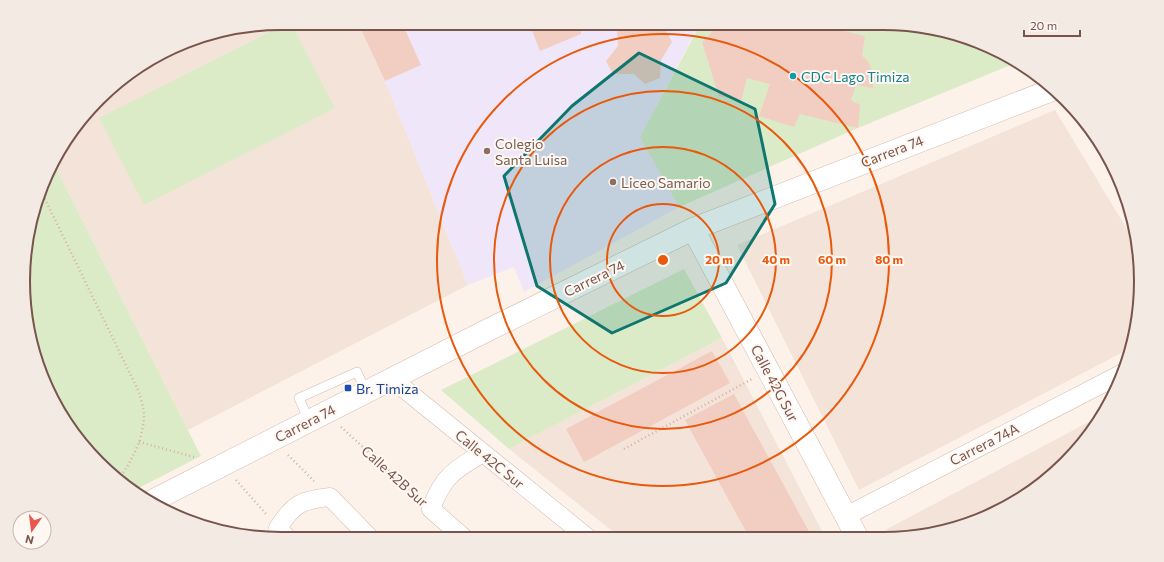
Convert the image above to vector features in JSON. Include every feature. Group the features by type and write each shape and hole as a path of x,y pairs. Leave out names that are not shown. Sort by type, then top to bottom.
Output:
{"street":[{"name":"Carrera 74","path":"156,499 693,228 1048,92"},
{"name":"Calle 42G Sur","path":"693,228 854,532"},
{"name":"Carrera 74A","path":"846,516 1115,377"},
{"name":"Calle 42C Sur","path":"392,379 581,532"},
{"path":"431,509 437,493 446,479 460,466 483,453"},
{"path":"283,532 286,515 299,504 311,499 330,497 364,532"},
{"name":"Calle 42B Sur","path":"431,509 457,532"}],"lane":[{"path":"318,417 299,398 357,372 366,392"}],"path":[{"path":"44,197 139,392 144,415 139,442 130,464 122,475"},
{"path":"624,449 768,370"},
{"name":"Calle 42B Sur","path":"318,417 431,509"},
{"path":"273,440 330,497"},
{"path":"139,442 197,458"},
{"path":"223,465 282,532"}],"highlighted area":[{"path":"639,53 755,109 775,204 726,283 612,333 537,286 504,176 572,106"}],"shaded area":[{"path":"281,30 361,30 385,81 468,285 188,430 57,169 82,128 116,92 142,72 185,49 200,43 248,32"},
{"name":"Colegio Santa Luisa","path":"361,30 696,30 640,137 679,207 524,292 514,267 468,285 385,81"},
{"path":"1055,110 1129,233 1132,248 1134,281 1132,314 1129,330 1124,352 859,490 737,245"},
{"path":"722,338 822,532 613,532 509,449"},
{"path":"1092,420 1072,446 1048,470 1022,490 994,506 964,519 932,527 916,530 888,532 887,529"}],"green space":[{"path":"281,30 295,30 335,108 144,205 99,118 272,31"},
{"path":"697,30 883,30 916,32 964,43 1011,65 858,128 679,207 640,137"},
{"path":"57,169 201,456 139,488 116,470 92,446 72,420 56,392 43,362 35,330 32,314 30,281 32,248 35,232 43,200"},
{"path":"684,269 722,338 509,449 441,390"}],"building":[{"path":"361,30 405,30 421,65 385,81"},
{"path":"532,30 581,30 581,34 540,51"},
{"path":"617,30 666,30 672,42 661,60 660,78 645,84 634,74 613,74 606,61 618,46"},
{"name":"CDC Lago Timiza","path":"714,30 840,30 865,36 862,56 868,61 873,73 873,88 856,85 851,100 860,105 858,128 800,114 794,127 759,116 770,84 747,78 741,101 719,96 702,42"},
{"path":"712,351 730,383 584,462 566,429"},
{"path":"734,394 809,532 746,532 685,420"}],"place":[{"name":"CDC Lago Timiza","path":"793,76"},
{"name":"Colegio Santa Luisa","path":"487,151"},
{"name":"Liceo Samario","path":"613,182"},
{"name":"Br. Timiza","path":"348,388"}]}
